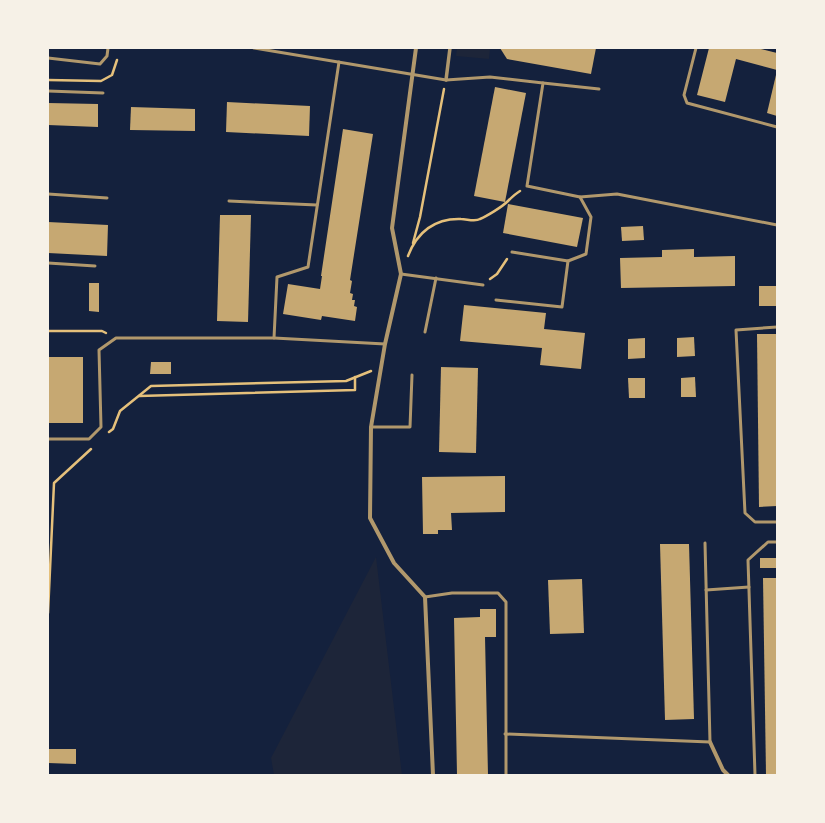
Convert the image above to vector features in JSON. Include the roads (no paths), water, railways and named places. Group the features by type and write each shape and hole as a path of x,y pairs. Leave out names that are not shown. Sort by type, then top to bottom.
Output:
{"street":[{"path":"416,48 392,228 401,274 385,344 372,427 370,518 394,563 425,597 433,775"},
{"path":"446,80 450,48"},
{"path":"710,742 723,770 728,775"}],"lane":[{"path":"48,58 100,64 107,56 108,48"},
{"path":"254,48 446,80 490,77 599,89"},
{"path":"696,48 684,95 687,103 777,127"},
{"path":"274,338 277,277 308,267 339,62"},
{"path":"543,83 526,186 580,197 617,194 777,225"},
{"path":"48,91 103,93"},
{"path":"48,194 107,198"},
{"path":"512,252 568,261 586,254 591,217 580,197"},
{"path":"229,201 317,205"},
{"path":"496,300 562,307 568,261"},
{"path":"48,264 95,266"},
{"path":"401,274 483,285"},
{"path":"425,332 436,278"},
{"path":"777,327 736,330 745,513 755,522 777,522"},
{"path":"48,439 89,439 101,426 99,350 116,338 274,338 385,344"},
{"path":"372,427 410,426 412,375"},
{"path":"755,775 748,560 768,542 777,542"},
{"path":"505,734 710,742 705,543"},
{"path":"706,590 748,587"},
{"path":"425,597 452,593 498,593 506,602 506,775"}]}
